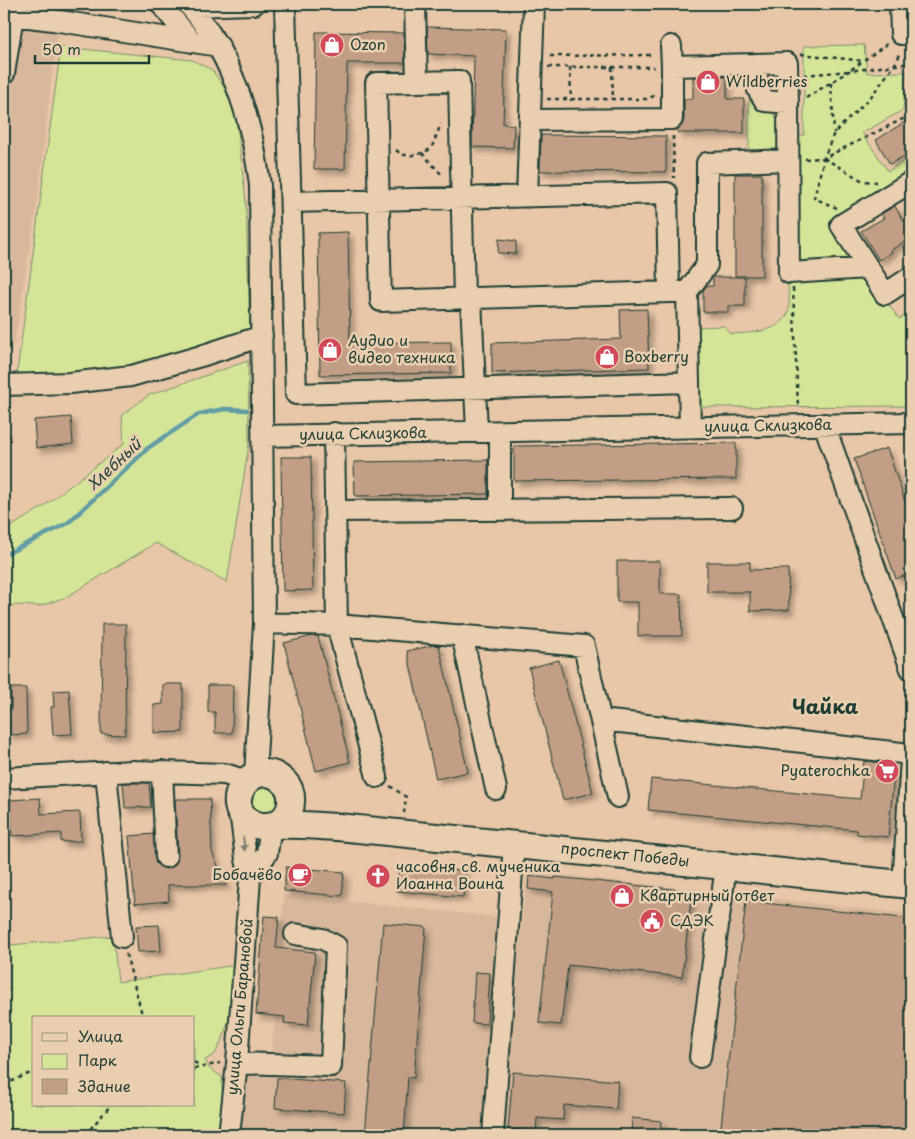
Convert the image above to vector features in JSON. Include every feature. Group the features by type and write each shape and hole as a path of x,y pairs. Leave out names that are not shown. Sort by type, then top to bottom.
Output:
{"main road":[{"name":"проспект Победы","path":"251,778 270,774 280,778 310,808 338,827"},
{"path":"240,810 238,802 239,793 251,778"},
{"path":"273,825 282,820 290,810 291,798 287,786"},
{"name":"проспект Победы","path":"240,810 252,824 260,826 338,827 907,885"}],"street":[{"path":"161,4 192,42"},
{"path":"189,5 254,4"},
{"path":"285,4 296,394 689,382"},
{"path":"415,4 417,82"},
{"path":"527,197 534,4"},
{"path":"900,4 906,34"},
{"path":"4,778 162,771 226,774 251,778 258,722 264,623 261,217 258,169 252,137 243,106 219,46 189,5"},
{"path":"4,74 8,15 71,13 192,42 219,46"},
{"path":"530,120 672,119 672,91 663,67 663,51"},
{"path":"663,67 787,63 789,273 868,268"},
{"path":"756,64 758,90 765,102 788,106"},
{"path":"477,432 475,389 468,298 462,198 459,81 376,83 381,300 468,298 678,292 707,265 707,163 788,160"},
{"path":"910,183 841,225 885,294 911,278"},
{"path":"291,202 667,193 689,382 690,427"},
{"path":"4,385 70,383 131,376 262,336"},
{"name":"улица Склизкова","path":"263,436 334,433 500,432 911,423"},
{"path":"824,424 911,669"},
{"path":"500,432 500,509"},
{"path":"334,433 337,625 377,777"},
{"path":"335,511 732,508"},
{"path":"264,623 337,625 584,646 618,797"},
{"path":"462,635 496,790"},
{"path":"601,720 911,754"},
{"path":"258,722 263,741 287,786"},
{"path":"907,885 911,759"},
{"path":"162,771 166,857"},
{"path":"106,772 122,937"},
{"name":"улица Ольги Барановой","path":"229,1135 237,1063 250,878 240,810"},
{"path":"250,878 267,853 273,825"},
{"path":"493,1135 514,844"},
{"path":"700,1057 726,866"},
{"path":"237,1063 330,1066 336,946 323,939 295,934"}],"path":[{"path":"788,106 831,83 906,34"},
{"path":"550,56 663,51"},
{"path":"787,76 849,71 911,62"},
{"path":"848,221 836,207 814,198 824,158 834,133 870,98 895,64"},
{"path":"570,67 572,120"},
{"path":"612,67 614,120"},
{"path":"532,68 663,67"},
{"path":"831,83 834,133"},
{"path":"531,100 646,98 672,91"},
{"path":"824,158 911,115"},
{"path":"395,148 398,152 415,156 431,149 441,126 441,116"},
{"path":"667,193 674,192 672,119"},
{"path":"422,152 462,198"},
{"path":"824,158 863,181 910,183"},
{"path":"792,273 798,414"},
{"path":"377,777 406,796 404,813"},
{"path":"122,937 142,1016"},
{"path":"195,1063 201,1066"},
{"path":"195,1069 219,1063 237,1063"},
{"path":"4,1085 32,1074"},
{"path":"85,1135 110,1106"}],"shaded area":[{"path":"4,4 65,4 51,82 38,198 14,345 4,344"},
{"path":"527,871 911,914 911,1135 501,1135"},
{"path":"284,895 499,917 486,1135 237,1135 242,1074 270,1076"}],"green space":[{"path":"864,45 867,73 906,72 903,110 862,133 888,171 911,157 911,177 834,223 858,262 795,263 795,136 804,135 804,46"},
{"path":"61,47 192,60 212,70 225,88 236,115 246,203 250,333 125,371 16,380"},
{"path":"749,100 768,108 777,120 780,138 773,154 749,155"},
{"path":"866,273 899,319 911,312 911,406 699,407 695,327 724,326 731,334 763,331 778,325 788,313 787,277"},
{"path":"248,361 249,444 227,582 156,543 66,597 40,606 15,605 4,607 4,531 43,507 124,444 122,415 149,395"},
{"path":"264,787 273,791 277,800 273,809 264,813 255,809 251,800 255,791"},
{"path":"113,936 118,982 237,965 231,1012 223,1038 215,1054 205,1060 209,1068 222,1077 223,1135 4,1135 4,991 10,990 10,945"}],"building":[{"path":"427,27 506,29 503,124 514,125 513,148 472,147 474,56 428,54"},
{"path":"316,32 404,33 405,63 347,63 345,169 314,169"},
{"path":"693,77 727,77 727,99 744,99 744,133 678,133 678,129 684,119 684,99 693,99"},
{"path":"911,118 911,152 890,164 876,140"},
{"path":"541,135 666,136 666,172 540,171"},
{"path":"735,174 762,174 762,276 735,276"},
{"path":"895,206 903,221 911,216 911,238 879,260 861,231 884,218 881,214"},
{"path":"348,232 350,343 451,342 451,373 320,375 318,233"},
{"path":"499,239 516,241 516,254 498,253"},
{"path":"713,277 745,277 745,306 728,306 728,312 703,312 703,291 706,286 713,286"},
{"path":"647,309 649,368 492,373 492,343 621,339 620,310"},
{"path":"71,417 73,444 36,448 34,420"},
{"path":"736,443 736,479 514,481 514,446"},
{"path":"887,448 911,519 911,573 896,579 854,459"},
{"path":"281,457 311,457 313,590 283,591"},
{"path":"488,460 488,494 355,496 354,462"},
{"path":"617,561 660,561 660,594 681,594 682,636 638,636 638,602 617,602"},
{"path":"707,562 750,562 750,570 788,569 789,610 750,611 750,592 707,592"},
{"path":"102,624 126,624 125,735 101,734"},
{"path":"318,636 350,762 316,771 284,643"},
{"path":"434,645 439,646 468,772 436,779 407,651"},
{"path":"559,660 593,793 563,800 529,668"},
{"path":"163,684 183,684 183,732 154,733 154,705 163,704"},
{"path":"208,685 233,685 232,733 215,733 215,712 208,712"},
{"path":"11,688 26,688 27,734 9,735 8,710 11,710"},
{"path":"69,690 72,734 53,735 51,707 54,707 53,691"},
{"path":"864,761 895,764 888,837 857,834 857,830 648,810 651,779 860,799"},
{"path":"123,783 149,783 151,807 125,808"},
{"path":"40,798 41,814 80,812 81,841 61,842 61,833 12,836 10,800"},
{"path":"175,799 210,799 212,852 226,885 168,885 169,901 135,904 129,836 153,834 156,863 166,869 173,867 177,862 178,856"},
{"path":"399,866 465,871 463,897 397,891"},
{"path":"286,867 344,872 342,896 284,891"},
{"path":"529,876 692,891 682,977 568,965 561,1025 539,1023 553,892 528,889"},
{"path":"746,901 911,919 911,1135 720,1135"},
{"path":"264,916 279,917 276,948 315,952 308,1025 284,1023 285,1017 256,1014"},
{"path":"383,923 426,927 414,1078 408,1077 404,1135 365,1135"},
{"path":"159,925 161,951 138,952 136,926"},
{"path":"475,972 490,973 487,1024 472,1023"},
{"path":"513,1072 618,1081 616,1109 564,1105 563,1120 537,1118 536,1131 508,1129"},
{"path":"277,1078 346,1083 344,1113 275,1108"},
{"path":"632,1118 661,1121 660,1135 631,1135"}],"waterway":[{"name":"Хлебный","path":"4,555 68,523 148,448 199,414 225,409 247,410"}],"place":[{"name":"Ozon","path":"332,45"},
{"name":"Wildberries","path":"708,82"},
{"name":"Аудио и видео техника","path":"330,350"},
{"name":"Boxberry","path":"607,357"},
{"name":"Pyaterochka","path":"887,771"},
{"name":"Бобачёво","path":"300,875"},
{"name":"часовня св. мученика Иоанна Воина","path":"378,876"},
{"name":"Квартирный ответ","path":"622,896"},
{"name":"СДЭК","path":"652,921"}],"district":[{"name":"Чайка","path":"825,707"}]}
